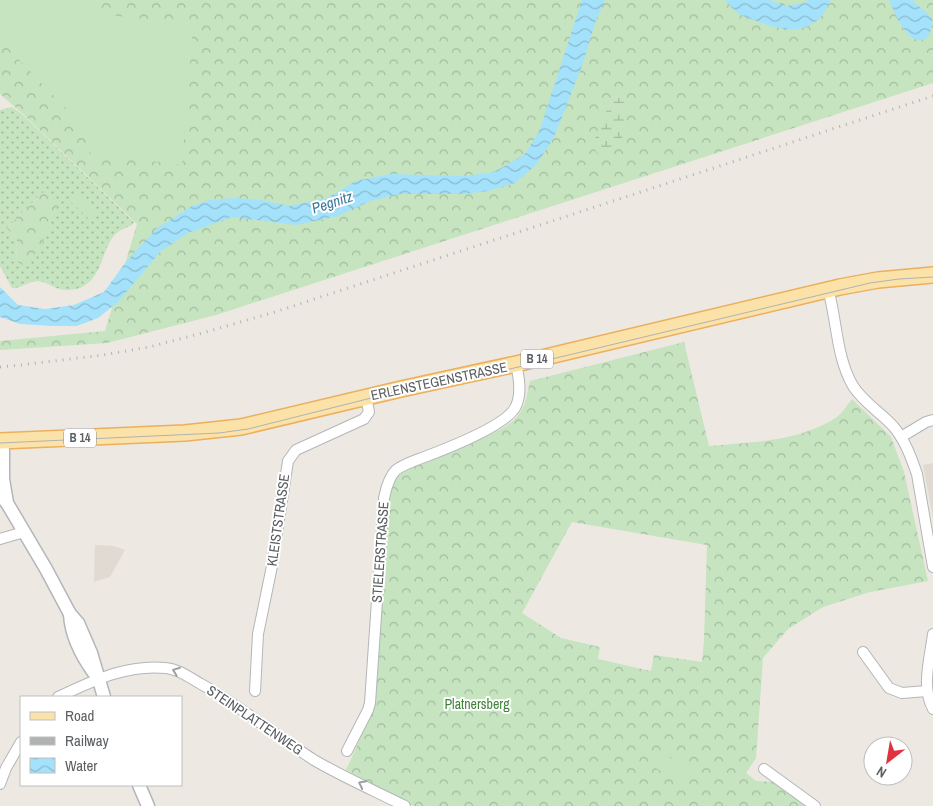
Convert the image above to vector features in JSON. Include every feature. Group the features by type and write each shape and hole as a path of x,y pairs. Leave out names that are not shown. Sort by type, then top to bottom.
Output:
{"main road":[{"name":"ERLENSTEGENSTRASSE","path":"1,447 90,438 221,430 258,424 517,369 829,294 878,280 933,275"},
{"name":"ERLENSTEGENSTRASSE","path":"829,294 880,288 933,285"}],"street":[{"path":"829,294 842,357 852,385 864,400 884,417 901,437 910,455 917,474 933,566"},
{"name":"STIELERSTRASSE","path":"347,751 370,703 384,498 390,477 402,466 459,443 512,414 518,401 517,369"},
{"name":"KLEISTSTRASSE","path":"255,691 258,634 272,566 288,461 296,450 364,419 369,412 368,401"},
{"path":"901,437 926,422 933,420"},
{"path":"1,447 3,499 54,582 70,614 70,625 82,657 97,678 104,696"},
{"path":"0,539 24,532"},
{"path":"933,634 927,691 933,709"},
{"path":"863,652 889,688 902,693 927,691"},
{"name":"STEINPLATTENWEG","path":"60,696 97,678 140,667 168,668 181,672 219,694 315,760 406,806"},
{"path":"0,784 6,768 20,744"},
{"path":"764,770 815,806"},
{"path":"140,786 148,806"}],"shaded area":[{"path":"933,463 933,519 923,465"},
{"path":"95,545 114,546 125,550 110,577 94,582"}],"green space":[{"path":"0,0 933,0 933,83 216,315 107,343 0,350 0,341 105,331 137,224 0,94"},
{"path":"0,0 94,0 93,5 101,14 193,25 182,165 90,153 81,124 0,40"},
{"path":"622,97 628,101 624,109 625,134 610,153 598,154 593,146 600,122 613,100"},
{"path":"12,107 22,114 134,222 118,232 112,239 95,275 88,283 79,288 63,290 38,281 12,288 0,266 0,110","holes":["43,192 16,261 17,240 7,228"]},
{"path":"43,192 58,205 40,249 23,265 16,261 17,240 7,228"},
{"path":"79,192 97,210 89,219 70,201"},
{"name":"Platnersberg","path":"684,342 709,446 758,442 807,432 837,417 852,399 891,437 904,472 928,581 870,592 823,607 788,629 763,658 756,758 746,773 756,781 775,782 807,806 414,806 346,770 371,715 388,506 394,484 398,477 408,469 476,442 511,423 522,409 530,381","holes":["572,522 707,545 702,662 654,655 651,671 598,659 600,647 561,638 522,613"]},
{"path":"655,749 694,771 685,785 647,763"}],"water":[{"name":"Pegnitz","path":"582,0 605,0 554,137 537,164 515,183 488,191 463,194 400,194 370,201 338,216 296,225 232,217 188,233 161,251 118,302 98,318 77,326 52,326 20,324 0,317 0,287 18,305 45,309 74,305 104,292 125,263 156,229 192,206 210,200 236,198 262,200 289,206 327,198 356,181 390,174 465,176 494,172 524,155 539,132"},
{"path":"725,0 770,0 786,6 807,2 808,0 831,0 817,20 800,28 790,29 768,25 743,16 735,11"},
{"path":"889,0 913,0 928,14 932,19 932,23 926,38 922,40 914,39 906,32"}],"tram line":[{"path":"0,443 219,433 248,429 403,390 510,369 870,283 933,277"}],"railway":[{"path":"0,367 103,355 149,347 275,312 933,96"}]}
